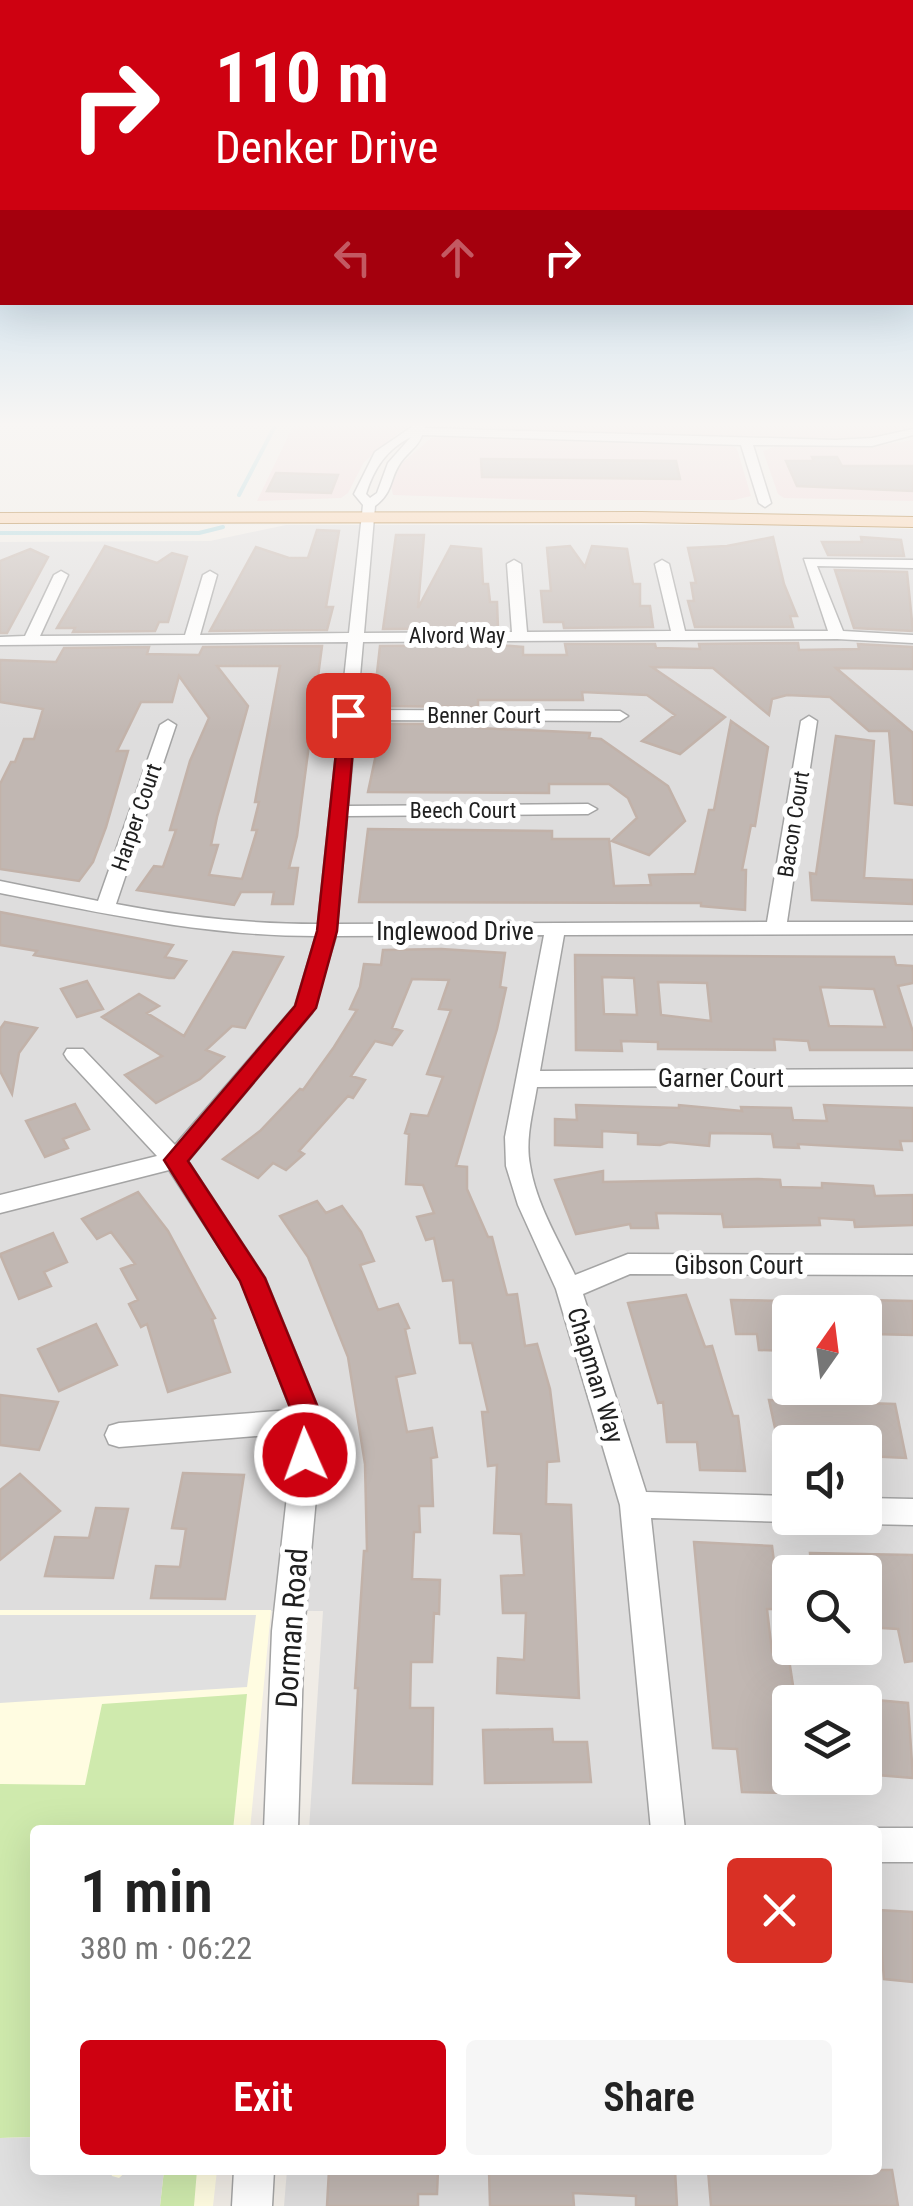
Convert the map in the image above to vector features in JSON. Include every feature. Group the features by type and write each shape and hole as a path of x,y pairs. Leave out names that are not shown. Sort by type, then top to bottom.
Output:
{"street":[{"path":"0,1204 176,1160 305,1008 327,931 366,527"},
{"path":"837,635 810,562 913,564"},
{"path":"514,564 520,635"},
{"path":"662,564 679,635"},
{"path":"30,640 61,575"},
{"path":"190,642 210,576"},
{"name":"Alvord Way","path":"0,640 190,642 520,635 837,635 913,639"},
{"name":"Benner Court","path":"348,715 620,716"},
{"name":"Bacon Court","path":"776,928 810,721"},
{"name":"Harper Court","path":"105,908 168,725"},
{"name":"Beech Court","path":"338,811 588,809"},
{"name":"Inglewood Drive","path":"0,887 221,928 913,928"},
{"name":"Chapman Way","path":"556,930 517,1137 518,1166 530,1205 569,1289 636,1505 668,1825"},
{"name":"Dorman Road","path":"75,1054 176,1160 252,1278 309,1420 288,1632 281,1825"},
{"name":"Garner Court","path":"529,1080 913,1077"},
{"name":"Gibson Court","path":"569,1289 628,1264 913,1266"},
{"path":"119,1436 309,1420"},
{"path":"636,1505 772,1509"},
{"path":"882,1511 913,1512"},
{"path":"882,1845 913,1845"},
{"path":"252,2206 254,2175"}],"shaded area":[{"path":"277,527 913,529 913,2206 284,2206 287,2175 882,2175 882,1825 309,1825 323,1611 0,1610 0,542 210,541"},
{"path":"0,1610 271,1610 250,1825 30,1825 30,2175 216,2175 213,2206 0,2206"},
{"path":"0,1615 256,1615 247,1687 0,1703"},
{"path":"30,2137 30,2175 163,2175 160,2206 0,2206 0,2138"}],"green space":[{"path":"247,1694 234,1825 30,1825 30,2137 0,2138 0,1784 85,1785 102,1704"},
{"path":"163,2175 197,2175 194,2206 160,2206"}],"building":[{"path":"317,530 339,531 326,607 333,607 327,630 210,631 256,547 289,558 308,558"},
{"path":"396,535 424,535 418,608 451,546 481,549 483,584 488,584 490,602 497,602 498,628 383,629"},
{"path":"773,537 784,584 797,616 790,616 793,627 695,627 688,601 694,601 691,583 696,583 688,548 727,546"},
{"path":"861,537 901,540 904,556 828,555 822,542 862,542"},
{"path":"105,546 157,563 172,553 187,557 168,622 159,622 155,631 73,632 75,628 57,628"},
{"path":"570,546 585,567 592,546 627,549 633,584 640,584 640,606 650,606 653,627 564,628 563,622 544,622 541,591 551,591 547,548"},
{"path":"30,549 48,557 7,633 0,633 0,561"},
{"path":"835,570 907,572 913,631 854,628"},
{"path":"798,643 799,650 859,649 858,644 913,647 913,669 836,668 913,733 913,805 895,803 889,731 869,731 830,697 787,695 772,699 769,715 713,668 652,667 725,717 680,754 642,741 675,715 647,695 582,692 583,700 478,700 478,707 377,706 374,700 380,646 498,645 523,647 523,655 567,655 565,644 655,644 656,648 700,649 699,644"},
{"path":"322,646 297,836 289,868 298,868 293,904 272,904 274,892 241,892 234,905 137,890 154,866 163,867 176,830 170,830 190,761 209,718 179,676 172,702 141,702 117,751 128,751 93,862 79,881 0,869 0,784 24,739 34,739 43,709 0,702 0,660 56,662 64,648 149,647 147,654 199,655 203,647","holes":["217,666 280,666 255,802 259,802 252,830 257,830 242,879 209,875 218,845 211,845 217,817 248,706"]},
{"path":"731,721 768,747 755,826 751,825 742,870 746,870 745,910 701,903 359,902 368,829 552,831 552,839 609,839 614,886 651,885 649,875 695,874 709,810 714,810"},
{"path":"375,724 478,724 478,728 590,733 589,738 601,739 668,786 685,821 649,855 612,841 637,818 628,798 609,784 549,784 549,793 368,792 375,759"},
{"path":"836,736 874,741 864,878 913,880 913,904 812,900 810,873 816,874"},
{"path":"0,912 173,945 165,957 186,961 174,978 169,978 34,955 37,951 0,945"},
{"path":"383,950 505,953 500,987 506,988 497,1029 456,1166 467,1167 467,1189 488,1237 492,1237 507,1295 517,1294 525,1346 537,1344 550,1389 559,1461 547,1462 546,1504 571,1505 579,1698 497,1693 498,1658 524,1660 526,1613 503,1613 501,1576 524,1575 521,1534 494,1533 497,1465 488,1466 482,1412 488,1412 472,1343 460,1343 453,1280 443,1281 434,1238 426,1240 417,1217 434,1213 423,1185 406,1184 409,1134 405,1133 411,1114 428,1116 443,1077 427,1074 451,1010 439,1009 449,980 412,979 392,1028 402,1031 392,1045 375,1041 351,1076 365,1080 353,1098 348,1096 299,1151 304,1154 286,1170 273,1163 258,1178 223,1159 303,1090 357,1010 350,1009 360,987 364,964 381,965"},
{"path":"233,952 283,957 245,1028 232,1026 206,1050 224,1057 200,1079 156,1103 125,1075 162,1056 102,1017 139,994 159,1006 147,1013 184,1036"},
{"path":"575,955 894,957 896,965 913,966 913,983 898,986 913,1032 913,1050 810,1050 808,1041 774,1039 775,1050 658,1049 658,1042 621,1041 622,1051 576,1050","holes":["602,977 634,978 637,1015 604,1014","658,982 707,983 711,1021 661,1015","820,987 874,989 885,1027 829,1026"]},
{"path":"87,981 103,1009 77,1017 61,989"},
{"path":"5,1022 37,1028 19,1053 12,1094 0,1071 0,1029"},
{"path":"75,1104 89,1129 63,1139 68,1148 45,1157 26,1121"},
{"path":"576,1105 679,1105 742,1111 741,1107 791,1108 793,1120 827,1121 824,1105 913,1108 913,1141 900,1141 902,1150 798,1144 799,1148 774,1147 772,1134 710,1133 709,1146 669,1142 660,1145 638,1144 638,1133 602,1131 602,1147 555,1145 555,1119 577,1120"},
{"path":"603,1171 603,1182 758,1179 780,1180 781,1187 822,1188 822,1183 873,1186 875,1196 913,1195 913,1225 855,1227 854,1220 819,1218 820,1225 724,1227 722,1214 656,1213 658,1228 631,1228 630,1224 576,1234 555,1180"},
{"path":"138,1192 168,1231 215,1318 212,1319 230,1372 168,1392 147,1324 141,1327 129,1304 138,1300 121,1269 135,1264 111,1232 97,1239 82,1219"},
{"path":"317,1201 326,1213 342,1206 361,1232 374,1261 360,1265 378,1310 398,1304 409,1328 405,1329 415,1373 396,1377 407,1432 432,1428 437,1457 431,1458 433,1506 419,1506 420,1532 414,1532 412,1579 440,1580 439,1614 434,1613 432,1662 411,1662 410,1708 433,1708 432,1784 353,1783 355,1688 367,1551 365,1464 348,1357 308,1257 280,1216"},
{"path":"53,1233 67,1262 44,1272 51,1286 19,1299 0,1254"},
{"path":"686,1295 705,1347 712,1346 733,1416 738,1416 745,1471 700,1470 697,1442 667,1442 663,1402 658,1403 628,1303"},
{"path":"731,1300 772,1301 772,1350 759,1350 757,1334 736,1334"},
{"path":"882,1300 913,1301 913,1335 882,1334"},
{"path":"96,1324 117,1365 59,1391 38,1349"},
{"path":"0,1395 58,1402 39,1450 0,1445"},
{"path":"769,1400 772,1405 895,1404 906,1458 882,1457 882,1425 774,1425"},
{"path":"183,1473 244,1475 225,1599 151,1598 156,1566 180,1567 186,1529 172,1528"},
{"path":"20,1474 60,1511 0,1560 0,1490"},
{"path":"96,1508 128,1509 113,1578 45,1576 55,1537 89,1538"},
{"path":"694,1542 772,1546 772,1609 767,1609 772,1665 790,1665 793,1685 772,1685 772,1793 742,1792 737,1749 713,1748"},
{"path":"810,1553 913,1555 913,1661 905,1662 898,1629 882,1628 882,1555"},
{"path":"882,1701 908,1703 913,1778 882,1775"},
{"path":"552,1729 553,1742 587,1742 591,1782 485,1783 483,1730"},
{"path":"882,1910 913,1912 913,1982 884,1979"},
{"path":"882,2170 892,2170 898,2206 711,2206 708,2175 882,2175"},
{"path":"329,2175 438,2175 437,2194 418,2194 418,2206 327,2206"},
{"path":"489,2175 675,2175 677,2206 636,2206 636,2196 573,2193 574,2206 490,2206"}],"waterway":[{"path":"0,533 199,533 223,527"}],"route":[{"path":"305,1455 309,1420 252,1278 176,1160 305,1008 327,931 348,715"}]}
